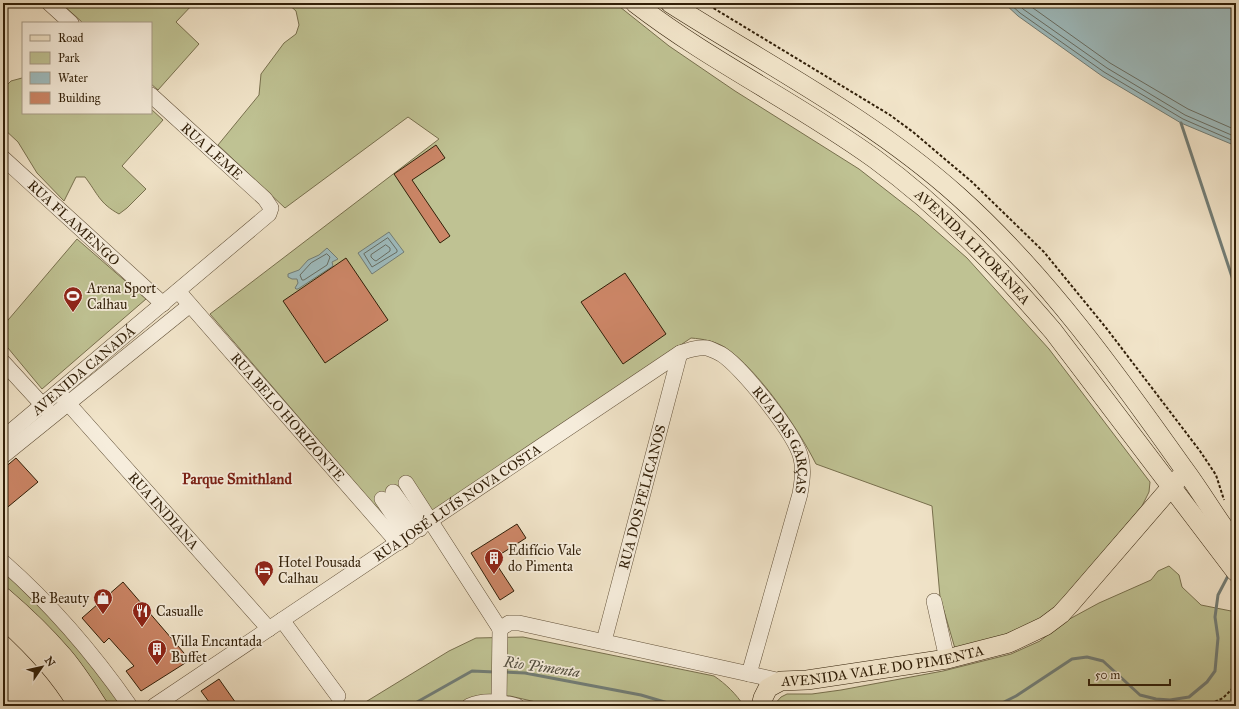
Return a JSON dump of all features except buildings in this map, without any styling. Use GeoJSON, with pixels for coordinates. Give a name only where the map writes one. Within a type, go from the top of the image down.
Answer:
{"type":"FeatureCollection","features":[{"type":"Feature","properties":{"kind":"main road","name":"AVENIDA LITORÂNEA"},"geometry":{"type":"LineString","coordinates":[[635,3],[702,51],[832,130],[875,159],[935,207],[994,265],[1053,331],[1172,488],[1229,544]]}},
{"type":"Feature","properties":{"kind":"main road","name":"AVENIDA LITORÂNEA"},"geometry":{"type":"LineString","coordinates":[[669,4],[860,120],[912,158],[958,197],[1024,262],[1053,296],[1129,393],[1185,469],[1229,544],[1236,572]]}},
{"type":"Feature","properties":{"kind":"main road","name":"AVENIDA VALE DO PIMENTA"},"geometry":{"type":"LineString","coordinates":[[769,693],[807,680],[947,659],[1009,643],[1045,626],[1062,614],[1172,488],[1185,469]]}},
{"type":"Feature","properties":{"kind":"main road"},"geometry":{"type":"LineString","coordinates":[[3,597],[63,656],[98,706]]}},
{"type":"Feature","properties":{"kind":"main road"},"geometry":{"type":"LineString","coordinates":[[5,624],[39,655],[56,675],[78,706]]}},
{"type":"Feature","properties":{"kind":"street"},"geometry":{"type":"LineString","coordinates":[[49,3],[70,22]]}},
{"type":"Feature","properties":{"kind":"street","name":"RUA LEME"},"geometry":{"type":"LineString","coordinates":[[152,96],[265,199],[271,208]]}},
{"type":"Feature","properties":{"kind":"street","name":"RUA FLAMENGO"},"geometry":{"type":"LineString","coordinates":[[3,158],[163,304]]}},
{"type":"Feature","properties":{"kind":"street","name":"AVENIDA CANADÁ"},"geometry":{"type":"LineString","coordinates":[[3,456],[47,410],[58,392],[266,218],[271,208]]}},
{"type":"Feature","properties":{"kind":"street","name":"RUA BELO HORIZONTE"},"geometry":{"type":"LineString","coordinates":[[178,291],[190,305],[414,532]]}},
{"type":"Feature","properties":{"kind":"street","name":"AVENIDA CANADÁ"},"geometry":{"type":"LineString","coordinates":[[3,438],[47,410],[68,403],[190,305]]}},
{"type":"Feature","properties":{"kind":"street","name":"RUA DAS GARÇAS"},"geometry":{"type":"LineString","coordinates":[[680,353],[695,348],[708,348],[721,354],[740,371],[762,397],[797,446],[801,458],[803,469],[800,494],[749,674]]}},
{"type":"Feature","properties":{"kind":"street","name":"RUA JOSÉ LUÍS NOVA COSTA"},"geometry":{"type":"LineString","coordinates":[[154,706],[680,353]]}},
{"type":"Feature","properties":{"kind":"street","name":"RUA DOS PELICANOS"},"geometry":{"type":"LineString","coordinates":[[604,641],[680,353]]}},
{"type":"Feature","properties":{"kind":"street"},"geometry":{"type":"LineString","coordinates":[[3,362],[47,410]]}},
{"type":"Feature","properties":{"kind":"street","name":"RUA INDIANA"},"geometry":{"type":"LineString","coordinates":[[58,392],[269,629]]}},
{"type":"Feature","properties":{"kind":"street"},"geometry":{"type":"LineString","coordinates":[[406,483],[414,532]]}},
{"type":"Feature","properties":{"kind":"street"},"geometry":{"type":"LineString","coordinates":[[388,495],[414,532],[500,629],[499,695]]}},
{"type":"Feature","properties":{"kind":"street"},"geometry":{"type":"LineString","coordinates":[[3,562],[34,590],[61,618],[93,656],[130,706]]}},
{"type":"Feature","properties":{"kind":"street"},"geometry":{"type":"LineString","coordinates":[[934,601],[947,659]]}},
{"type":"Feature","properties":{"kind":"street"},"geometry":{"type":"LineString","coordinates":[[282,620],[338,696]]}},
{"type":"Feature","properties":{"kind":"street"},"geometry":{"type":"LineString","coordinates":[[500,629],[509,623],[519,623],[749,674],[769,693]]}},
{"type":"Feature","properties":{"kind":"street"},"geometry":{"type":"LineString","coordinates":[[469,706],[499,695]]}},
{"type":"Feature","properties":{"kind":"street"},"geometry":{"type":"LineString","coordinates":[[499,695],[517,706]]}},
{"type":"Feature","properties":{"kind":"path"},"geometry":{"type":"LineString","coordinates":[[1206,706],[1223,698],[1236,685]]}},
{"type":"Feature","properties":{"kind":"green space"},"geometry":{"type":"Polygon","coordinates":[[[61,3],[194,3],[176,22],[199,44],[158,90],[152,85],[152,22],[82,22],[61,3]]]}},
{"type":"Feature","properties":{"kind":"green space"},"geometry":{"type":"Polygon","coordinates":[[[287,3],[615,3],[669,46],[735,91],[859,169],[918,215],[967,258],[1049,349],[1150,482],[1149,492],[1142,506],[1114,539],[1074,591],[1035,624],[956,652],[940,597],[932,506],[816,464],[788,417],[751,370],[726,348],[709,341],[691,338],[399,534],[210,314],[439,139],[408,117],[285,208],[218,145],[259,95],[261,74],[284,43],[296,34],[299,25],[296,11],[287,3]]]}},
{"type":"Feature","properties":{"kind":"green space"},"geometry":{"type":"Polygon","coordinates":[[[22,78],[22,114],[152,114],[152,110],[163,120],[122,166],[146,189],[119,214],[107,206],[99,198],[85,177],[76,177],[64,201],[37,173],[18,142],[3,128],[3,89],[11,81],[22,78]]]}},
{"type":"Feature","properties":{"kind":"green space","name":"Arena Sport Calhau"},"geometry":{"type":"Polygon","coordinates":[[[77,239],[146,299],[42,389],[3,342],[3,326],[77,239]]]}},
{"type":"Feature","properties":{"kind":"green space"},"geometry":{"type":"Polygon","coordinates":[[[1169,566],[1179,575],[1182,587],[1201,605],[1231,611],[1236,616],[1236,706],[773,706],[781,697],[787,694],[812,694],[841,690],[943,671],[1011,654],[1040,641],[1064,622],[1099,603],[1151,580],[1158,571],[1169,566]]]}},
{"type":"Feature","properties":{"kind":"green space"},"geometry":{"type":"Polygon","coordinates":[[[3,571],[74,641],[123,706],[108,706],[32,614],[3,586],[3,571]]]}},
{"type":"Feature","properties":{"kind":"green space"},"geometry":{"type":"Polygon","coordinates":[[[523,637],[714,676],[723,682],[738,697],[744,706],[553,706],[510,696],[488,695],[473,698],[459,706],[359,706],[449,651],[476,638],[523,637]]]}},
{"type":"Feature","properties":{"kind":"water"},"geometry":{"type":"Polygon","coordinates":[[[1004,3],[1236,3],[1236,146],[1181,123],[1102,76],[1018,16],[1004,3]]]}},
{"type":"Feature","properties":{"kind":"water"},"geometry":{"type":"Polygon","coordinates":[[[389,232],[404,252],[372,274],[358,253],[389,232]]]}},
{"type":"Feature","properties":{"kind":"water"},"geometry":{"type":"Polygon","coordinates":[[[327,248],[338,259],[332,262],[333,266],[296,289],[295,288],[298,283],[297,279],[288,277],[288,274],[299,270],[308,260],[319,255],[327,248]]]}},
{"type":"Feature","properties":{"kind":"waterway","name":"Rio Pimenta"},"geometry":{"type":"LineString","coordinates":[[1181,123],[1236,289]]}},
{"type":"Feature","properties":{"kind":"waterway","name":"Rio Pimenta"},"geometry":{"type":"LineString","coordinates":[[996,706],[1016,696],[1072,659],[1087,657],[1103,661],[1140,695],[1156,699],[1170,700],[1189,697],[1207,682],[1215,671],[1218,638],[1215,617],[1218,595],[1229,574]]}},
{"type":"Feature","properties":{"kind":"waterway","name":"Rio Pimenta"},"geometry":{"type":"LineString","coordinates":[[410,706],[472,671],[495,672]]}},
{"type":"Feature","properties":{"kind":"waterway","name":"Rio Pimenta"},"geometry":{"type":"LineString","coordinates":[[505,672],[525,673],[641,695],[678,706]]}},
{"type":"Feature","properties":{"kind":"place","name":"Arena Sport Calhau"},"geometry":{"type":"Point","coordinates":[73,313]}},
{"type":"Feature","properties":{"kind":"place","name":"Edifício Vale do Pimenta"},"geometry":{"type":"Point","coordinates":[494,575]}},
{"type":"Feature","properties":{"kind":"place","name":"Hotel Pousada Calhau"},"geometry":{"type":"Point","coordinates":[264,587]}},
{"type":"Feature","properties":{"kind":"place","name":"Be Beauty"},"geometry":{"type":"Point","coordinates":[103,615]}},
{"type":"Feature","properties":{"kind":"place","name":"Casualle"},"geometry":{"type":"Point","coordinates":[142,628]}},
{"type":"Feature","properties":{"kind":"place","name":"Villa Encantada Buffet"},"geometry":{"type":"Point","coordinates":[157,666]}},
{"type":"Feature","properties":{"kind":"district","name":"Parque Smithland"},"geometry":{"type":"Point","coordinates":[237,479]}}]}
